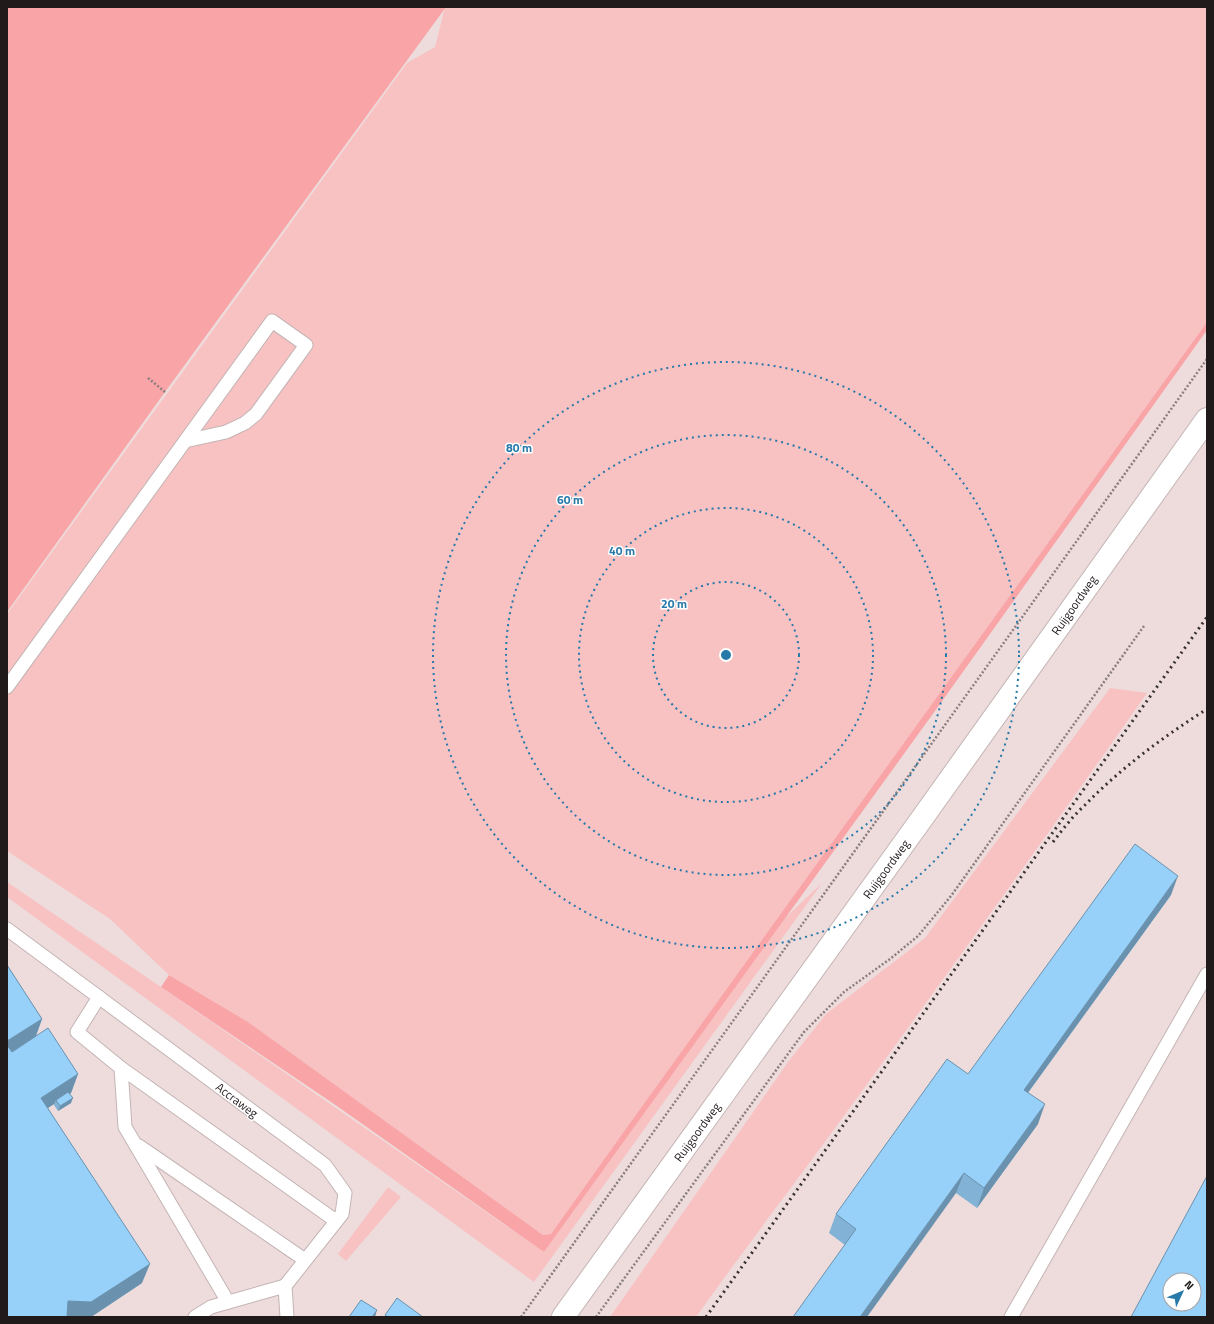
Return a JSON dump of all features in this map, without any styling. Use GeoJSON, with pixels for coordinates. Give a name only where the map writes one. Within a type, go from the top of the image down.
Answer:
{"type":"FeatureCollection","features":[{"type":"Feature","properties":{"kind":"street","name":"Ruijgoordweg"},"geometry":{"type":"LineString","coordinates":[[563,1317],[1207,419]]}},
{"type":"Feature","properties":{"kind":"lane"},"geometry":{"type":"LineString","coordinates":[[7,687],[185,441],[272,321],[306,345],[256,414],[245,423],[226,432],[185,441]]}},
{"type":"Feature","properties":{"kind":"lane","name":"Accraweg"},"geometry":{"type":"LineString","coordinates":[[7,929],[325,1165],[345,1193],[342,1214],[285,1286]]}},
{"type":"Feature","properties":{"kind":"lane"},"geometry":{"type":"LineString","coordinates":[[1011,1317],[1207,974]]}},
{"type":"Feature","properties":{"kind":"lane"},"geometry":{"type":"LineString","coordinates":[[99,997],[77,1032],[121,1068],[336,1221]]}},
{"type":"Feature","properties":{"kind":"lane"},"geometry":{"type":"LineString","coordinates":[[121,1068],[125,1126],[228,1302]]}},
{"type":"Feature","properties":{"kind":"lane"},"geometry":{"type":"LineString","coordinates":[[136,1144],[305,1260]]}},
{"type":"Feature","properties":{"kind":"lane"},"geometry":{"type":"LineString","coordinates":[[194,1317],[211,1307],[285,1286],[287,1317]]}},
{"type":"Feature","properties":{"kind":"path"},"geometry":{"type":"LineString","coordinates":[[521,1317],[1207,359]]}},
{"type":"Feature","properties":{"kind":"path"},"geometry":{"type":"LineString","coordinates":[[148,378],[165,392]]}},
{"type":"Feature","properties":{"kind":"path"},"geometry":{"type":"LineString","coordinates":[[596,1317],[804,1032],[844,992],[890,959],[918,936],[951,896],[1144,626]]}},
{"type":"Feature","properties":{"kind":"shaded area"},"geometry":{"type":"Polygon","coordinates":[[[7,7],[446,7],[165,392],[7,612],[7,7]]]}},
{"type":"Feature","properties":{"kind":"shaded area"},"geometry":{"type":"Polygon","coordinates":[[[445,7],[1207,7],[1207,322],[551,1234],[543,1235],[248,1022],[169,975],[110,919],[7,851],[7,614],[407,63],[435,47],[445,7]]]}},
{"type":"Feature","properties":{"kind":"shaded area"},"geometry":{"type":"Polygon","coordinates":[[[1207,322],[1207,330],[940,704],[544,1252],[334,1104],[161,987],[169,975],[248,1022],[543,1235],[551,1234],[1207,322]]]}},
{"type":"Feature","properties":{"kind":"shaded area"},"geometry":{"type":"Polygon","coordinates":[[[1110,688],[1147,693],[928,1000],[696,1317],[610,1317],[788,1062],[826,1014],[925,938],[1110,688]]]}},
{"type":"Feature","properties":{"kind":"shaded area"},"geometry":{"type":"Polygon","coordinates":[[[7,882],[544,1252],[785,918],[822,883],[534,1282],[7,897],[7,882]]]}},
{"type":"Feature","properties":{"kind":"shaded area"},"geometry":{"type":"Polygon","coordinates":[[[388,1187],[401,1197],[346,1261],[338,1254],[388,1187]]]}},
{"type":"Feature","properties":{"kind":"building"},"geometry":{"type":"Polygon","coordinates":[[[1135,844],[1178,876],[1024,1090],[1045,1104],[984,1188],[964,1173],[860,1317],[793,1317],[856,1229],[836,1214],[947,1059],[968,1074],[1135,844]]]}},
{"type":"Feature","properties":{"kind":"building"},"geometry":{"type":"Polygon","coordinates":[[[7,965],[42,1019],[7,1041],[7,965]]]}},
{"type":"Feature","properties":{"kind":"building"},"geometry":{"type":"Polygon","coordinates":[[[48,1028],[78,1074],[41,1098],[150,1264],[91,1302],[68,1301],[67,1317],[7,1317],[7,1045],[12,1052],[48,1028]]]}},
{"type":"Feature","properties":{"kind":"building"},"geometry":{"type":"Polygon","coordinates":[[[68,1092],[73,1098],[60,1106],[56,1100],[68,1092]]]}},
{"type":"Feature","properties":{"kind":"building"},"geometry":{"type":"Polygon","coordinates":[[[1207,1176],[1207,1317],[1131,1317],[1207,1176]]]}},
{"type":"Feature","properties":{"kind":"building"},"geometry":{"type":"Polygon","coordinates":[[[397,1298],[423,1317],[388,1317],[385,1315],[397,1298]]]}},
{"type":"Feature","properties":{"kind":"building"},"geometry":{"type":"Polygon","coordinates":[[[361,1300],[377,1310],[372,1317],[349,1317],[361,1300]]]}},
{"type":"Feature","properties":{"kind":"railway"},"geometry":{"type":"LineString","coordinates":[[706,1317],[1207,617]]}},
{"type":"Feature","properties":{"kind":"railway"},"geometry":{"type":"LineString","coordinates":[[1053,842],[1076,814],[1113,778],[1159,742],[1207,709]]}}]}
